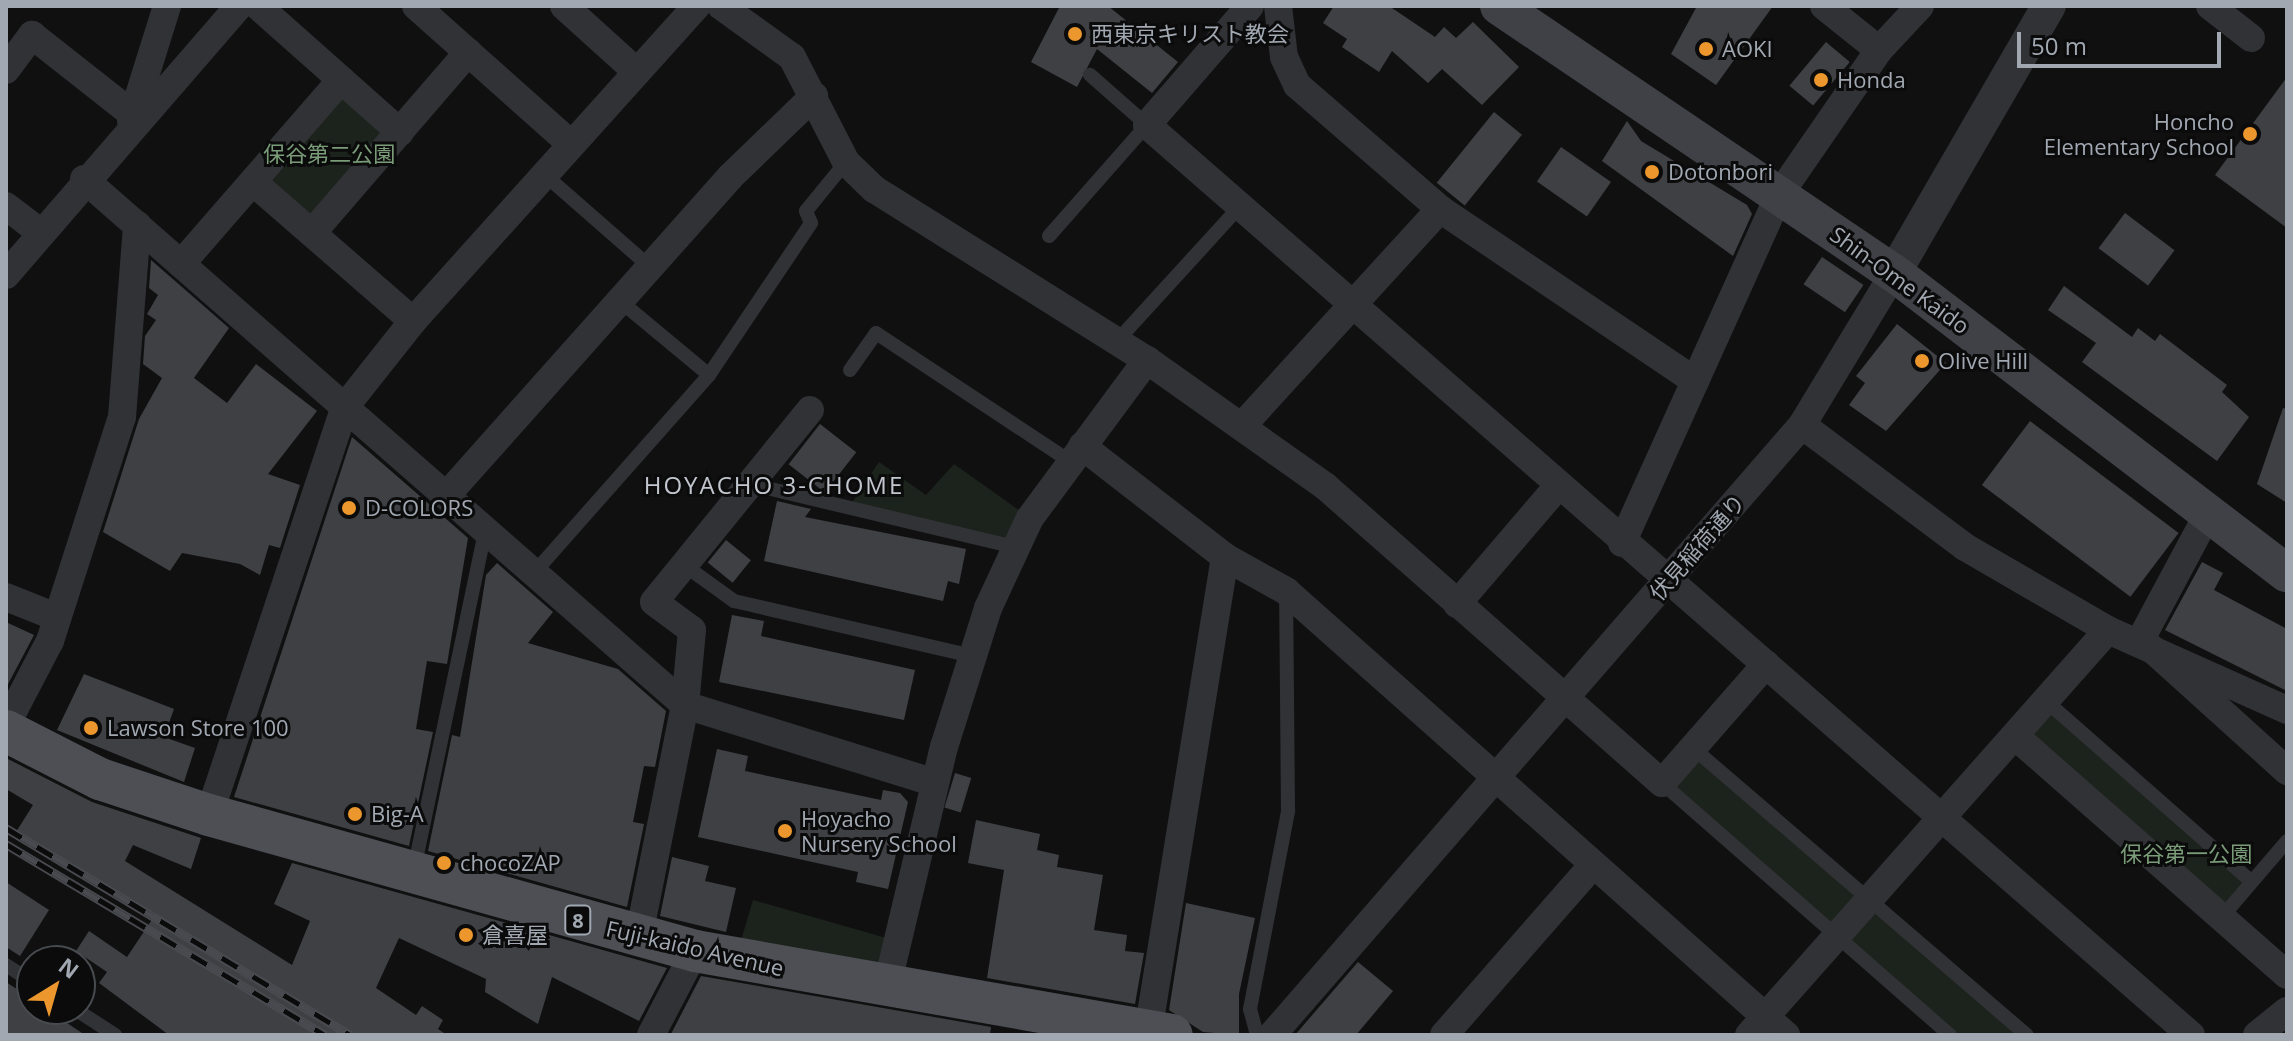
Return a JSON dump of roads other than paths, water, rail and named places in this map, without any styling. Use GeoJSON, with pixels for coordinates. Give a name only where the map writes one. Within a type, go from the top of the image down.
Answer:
{"type":"FeatureCollection","features":[{"type":"Feature","properties":{"kind":"main road","name":"Shin-Ome Kaido"},"geometry":{"type":"LineString","coordinates":[[1499,6],[1894,273],[2287,573]]}},
{"type":"Feature","properties":{"kind":"main road","name":"Fuji-kaido Avenue"},"geometry":{"type":"LineString","coordinates":[[6,728],[100,779],[412,877],[695,951],[886,990],[1147,1030]]}},
{"type":"Feature","properties":{"kind":"street"},"geometry":{"type":"LineString","coordinates":[[131,119],[167,6]]}},
{"type":"Feature","properties":{"kind":"street"},"geometry":{"type":"LineString","coordinates":[[6,275],[131,119],[239,6]]}},
{"type":"Feature","properties":{"kind":"street"},"geometry":{"type":"LineString","coordinates":[[258,6],[400,132]]}},
{"type":"Feature","properties":{"kind":"street"},"geometry":{"type":"LineString","coordinates":[[416,6],[570,143]]}},
{"type":"Feature","properties":{"kind":"street"},"geometry":{"type":"LineString","coordinates":[[564,6],[636,71]]}},
{"type":"Feature","properties":{"kind":"street"},"geometry":{"type":"LineString","coordinates":[[209,815],[344,408],[413,321],[545,175],[570,143],[697,6]]}},
{"type":"Feature","properties":{"kind":"street"},"geometry":{"type":"LineString","coordinates":[[721,6],[792,57],[846,162],[947,240],[1147,360],[1325,486],[1457,604],[1566,694],[1662,783],[1766,664]]}},
{"type":"Feature","properties":{"kind":"street"},"geometry":{"type":"LineString","coordinates":[[1250,6],[1147,125],[1354,303],[1622,543],[1943,817],[2191,1035]]}},
{"type":"Feature","properties":{"kind":"street"},"geometry":{"type":"LineString","coordinates":[[1278,6],[1284,57],[1297,85],[1440,209],[1695,381]]}},
{"type":"Feature","properties":{"kind":"street"},"geometry":{"type":"LineString","coordinates":[[1824,6],[1879,50]]}},
{"type":"Feature","properties":{"kind":"street"},"geometry":{"type":"LineString","coordinates":[[1622,543],[1779,195],[1879,50],[1920,6]]}},
{"type":"Feature","properties":{"kind":"street","name":"伏見稲荷通り"},"geometry":{"type":"LineString","coordinates":[[1272,1035],[1802,425],[2049,6]]}},
{"type":"Feature","properties":{"kind":"street"},"geometry":{"type":"LineString","coordinates":[[2210,6],[2251,38]]}},
{"type":"Feature","properties":{"kind":"street"},"geometry":{"type":"LineString","coordinates":[[6,70],[32,35],[131,119]]}},
{"type":"Feature","properties":{"kind":"street"},"geometry":{"type":"LineString","coordinates":[[312,233],[468,52]]}},
{"type":"Feature","properties":{"kind":"street"},"geometry":{"type":"LineString","coordinates":[[181,264],[341,80]]}},
{"type":"Feature","properties":{"kind":"street"},"geometry":{"type":"LineString","coordinates":[[446,496],[649,266],[814,96]]}},
{"type":"Feature","properties":{"kind":"street"},"geometry":{"type":"LineString","coordinates":[[84,179],[685,705],[935,783]]}},
{"type":"Feature","properties":{"kind":"street"},"geometry":{"type":"LineString","coordinates":[[253,182],[413,321]]}},
{"type":"Feature","properties":{"kind":"street"},"geometry":{"type":"LineString","coordinates":[[6,206],[40,232]]}},
{"type":"Feature","properties":{"kind":"street"},"geometry":{"type":"LineString","coordinates":[[1242,426],[1440,209]]}},
{"type":"Feature","properties":{"kind":"street"},"geometry":{"type":"LineString","coordinates":[[6,728],[56,617],[122,417],[137,225]]}},
{"type":"Feature","properties":{"kind":"street"},"geometry":{"type":"LineString","coordinates":[[886,990],[935,783],[973,656],[1014,547],[1076,454],[1147,360]]}},
{"type":"Feature","properties":{"kind":"street"},"geometry":{"type":"LineString","coordinates":[[639,936],[685,705],[692,630],[654,602],[810,410]]}},
{"type":"Feature","properties":{"kind":"street"},"geometry":{"type":"LineString","coordinates":[[1802,425],[1965,547],[2108,630],[2141,639],[2287,710]]}},
{"type":"Feature","properties":{"kind":"street"},"geometry":{"type":"LineString","coordinates":[[1076,454],[1225,557],[1286,591],[1767,1029],[1837,936],[2108,630]]}},
{"type":"Feature","properties":{"kind":"street"},"geometry":{"type":"LineString","coordinates":[[1457,604],[1559,485]]}},
{"type":"Feature","properties":{"kind":"street"},"geometry":{"type":"LineString","coordinates":[[2141,639],[2208,514]]}},
{"type":"Feature","properties":{"kind":"street"},"geometry":{"type":"LineString","coordinates":[[1147,1030],[1225,557]]}},
{"type":"Feature","properties":{"kind":"street"},"geometry":{"type":"LineString","coordinates":[[6,597],[56,617]]}},
{"type":"Feature","properties":{"kind":"street"},"geometry":{"type":"LineString","coordinates":[[2141,639],[2287,771]]}},
{"type":"Feature","properties":{"kind":"street"},"geometry":{"type":"LineString","coordinates":[[2015,736],[2287,975]]}},
{"type":"Feature","properties":{"kind":"street"},"geometry":{"type":"LineString","coordinates":[[1444,1035],[1591,867]]}},
{"type":"Feature","properties":{"kind":"street"},"geometry":{"type":"LineString","coordinates":[[651,1035],[695,951]]}},
{"type":"Feature","properties":{"kind":"street"},"geometry":{"type":"LineString","coordinates":[[2257,1035],[2287,1011]]}},
{"type":"Feature","properties":{"kind":"lane"},"geometry":{"type":"LineString","coordinates":[[1049,236],[1147,125],[1090,75]]}},
{"type":"Feature","properties":{"kind":"lane"},"geometry":{"type":"LineString","coordinates":[[533,574],[709,375],[811,223],[806,211],[846,162]]}},
{"type":"Feature","properties":{"kind":"lane"},"geometry":{"type":"LineString","coordinates":[[545,175],[649,266]]}},
{"type":"Feature","properties":{"kind":"lane"},"geometry":{"type":"LineString","coordinates":[[1117,341],[1241,205]]}},
{"type":"Feature","properties":{"kind":"lane"},"geometry":{"type":"LineString","coordinates":[[620,301],[709,375]]}},
{"type":"Feature","properties":{"kind":"lane"},"geometry":{"type":"LineString","coordinates":[[850,370],[876,333],[1076,454]]}},
{"type":"Feature","properties":{"kind":"lane"},"geometry":{"type":"LineString","coordinates":[[750,484],[1014,547]]}},
{"type":"Feature","properties":{"kind":"lane"},"geometry":{"type":"LineString","coordinates":[[412,877],[485,532]]}},
{"type":"Feature","properties":{"kind":"lane"},"geometry":{"type":"LineString","coordinates":[[684,565],[734,601],[973,656]]}},
{"type":"Feature","properties":{"kind":"lane"},"geometry":{"type":"LineString","coordinates":[[1257,1035],[1250,1009],[1288,811],[1286,591]]}},
{"type":"Feature","properties":{"kind":"lane"},"geometry":{"type":"LineString","coordinates":[[2046,701],[2251,881]]}},
{"type":"Feature","properties":{"kind":"lane"},"geometry":{"type":"LineString","coordinates":[[1693,748],[2024,1034]]}},
{"type":"Feature","properties":{"kind":"lane"},"geometry":{"type":"LineString","coordinates":[[1662,783],[1950,1035]]}},
{"type":"Feature","properties":{"kind":"lane"},"geometry":{"type":"LineString","coordinates":[[2222,917],[2287,841]]}},
{"type":"Feature","properties":{"kind":"lane"},"geometry":{"type":"LineString","coordinates":[[96,1023],[115,1035]]}},
{"type":"Feature","properties":{"kind":"railway"},"geometry":{"type":"LineString","coordinates":[[6,828],[350,1035]]}},
{"type":"Feature","properties":{"kind":"railway"},"geometry":{"type":"LineString","coordinates":[[6,844],[325,1035]]}},
{"type":"Feature","properties":{"kind":"place","name":"西東京キリスト教会"},"geometry":{"type":"Point","coordinates":[1075,34]}},
{"type":"Feature","properties":{"kind":"place","name":"AOKI"},"geometry":{"type":"Point","coordinates":[1706,49]}},
{"type":"Feature","properties":{"kind":"place","name":"Honda"},"geometry":{"type":"Point","coordinates":[1821,80]}},
{"type":"Feature","properties":{"kind":"place","name":"Honcho Elementary School"},"geometry":{"type":"Point","coordinates":[2250,134]}},
{"type":"Feature","properties":{"kind":"place","name":"Dotonbori"},"geometry":{"type":"Point","coordinates":[1652,172]}},
{"type":"Feature","properties":{"kind":"place","name":"Olive Hill"},"geometry":{"type":"Point","coordinates":[1922,361]}},
{"type":"Feature","properties":{"kind":"place","name":"D-COLORS"},"geometry":{"type":"Point","coordinates":[349,508]}},
{"type":"Feature","properties":{"kind":"place","name":"Lawson Store 100"},"geometry":{"type":"Point","coordinates":[91,728]}},
{"type":"Feature","properties":{"kind":"place","name":"Big-A"},"geometry":{"type":"Point","coordinates":[355,814]}},
{"type":"Feature","properties":{"kind":"place","name":"Hoyacho Nursery School"},"geometry":{"type":"Point","coordinates":[785,831]}},
{"type":"Feature","properties":{"kind":"place","name":"chocoZAP"},"geometry":{"type":"Point","coordinates":[444,863]}},
{"type":"Feature","properties":{"kind":"place","name":"倉喜屋"},"geometry":{"type":"Point","coordinates":[466,935]}},
{"type":"Feature","properties":{"kind":"district","name":"HOYACHO 3-CHOME"},"geometry":{"type":"Point","coordinates":[774,485]}},
{"type":"Feature","properties":{"kind":"park label","name":"保谷第二公園"},"geometry":{"type":"Point","coordinates":[329,154]}},
{"type":"Feature","properties":{"kind":"park label","name":"保谷第一公園"},"geometry":{"type":"Point","coordinates":[2186,854]}}]}
